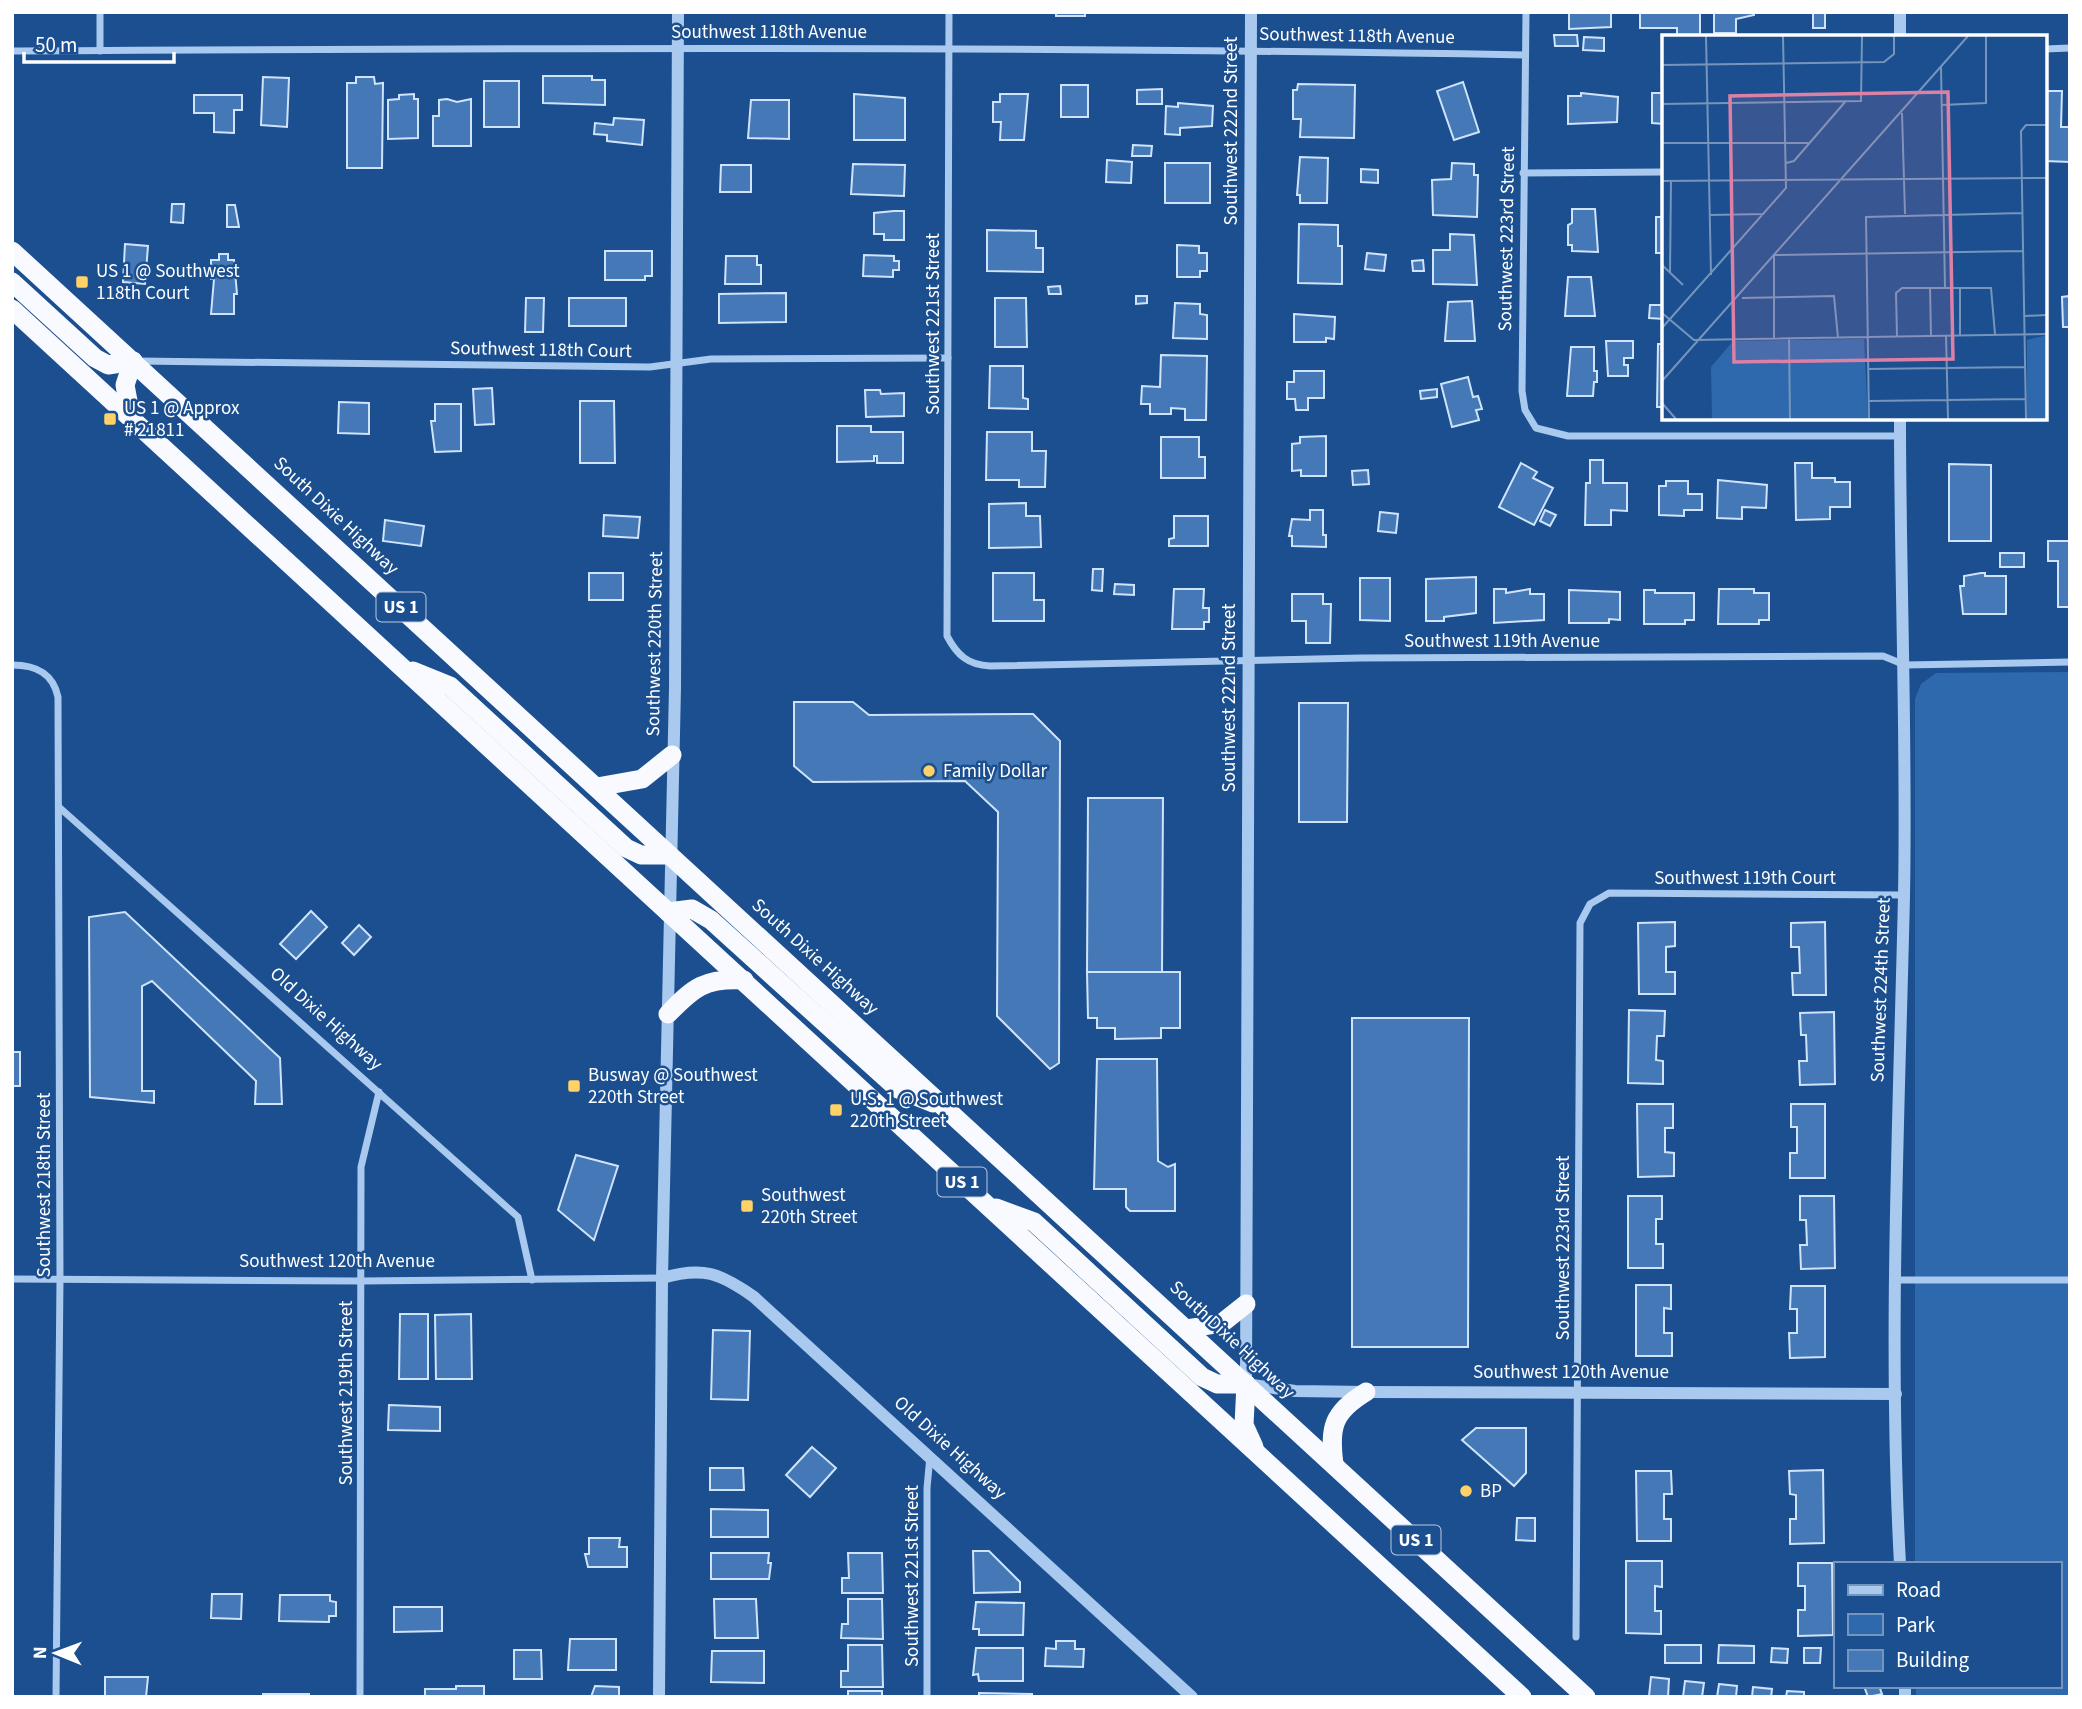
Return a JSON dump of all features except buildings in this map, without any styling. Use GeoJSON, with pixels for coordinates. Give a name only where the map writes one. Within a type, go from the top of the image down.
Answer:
{"type":"FeatureCollection","features":[{"type":"Feature","properties":{"kind":"highway","name":"South Dixie Highway"},"geometry":{"type":"LineString","coordinates":[[12,251],[1586,1697]]}},
{"type":"Feature","properties":{"kind":"highway"},"geometry":{"type":"LineString","coordinates":[[12,282],[94,358],[108,365],[133,361],[125,385],[131,417]]}},
{"type":"Feature","properties":{"kind":"highway","name":"US 1"},"geometry":{"type":"LineString","coordinates":[[12,309],[1522,1697]]}},
{"type":"Feature","properties":{"kind":"highway"},"geometry":{"type":"LineString","coordinates":[[402,667],[450,686],[626,848],[642,855],[670,855]]}},
{"type":"Feature","properties":{"kind":"highway"},"geometry":{"type":"LineString","coordinates":[[597,787],[642,779],[672,755]]}},
{"type":"Feature","properties":{"kind":"highway"},"geometry":{"type":"LineString","coordinates":[[668,912],[692,909],[711,920],[898,1089],[947,1108]]}},
{"type":"Feature","properties":{"kind":"highway"},"geometry":{"type":"LineString","coordinates":[[668,1014],[688,994],[705,983],[722,979],[744,980]]}},
{"type":"Feature","properties":{"kind":"highway"},"geometry":{"type":"LineString","coordinates":[[989,1206],[1034,1222],[1202,1377],[1217,1384],[1246,1384],[1244,1425],[1256,1452]]}},
{"type":"Feature","properties":{"kind":"highway"},"geometry":{"type":"LineString","coordinates":[[1186,1329],[1222,1323],[1246,1304]]}},
{"type":"Feature","properties":{"kind":"highway"},"geometry":{"type":"LineString","coordinates":[[1334,1464],[1331,1440],[1333,1426],[1342,1409],[1366,1392]]}},
{"type":"Feature","properties":{"kind":"street"},"geometry":{"type":"LineString","coordinates":[[100,12],[100,51]]}},
{"type":"Feature","properties":{"kind":"street","name":"Southwest 220th Street"},"geometry":{"type":"LineString","coordinates":[[659,1697],[662,1278],[675,688],[678,12]]}},
{"type":"Feature","properties":{"kind":"street","name":"Southwest 221st Street"},"geometry":{"type":"LineString","coordinates":[[947,636],[949,12]]}},
{"type":"Feature","properties":{"kind":"street","name":"Southwest 222nd Street"},"geometry":{"type":"LineString","coordinates":[[1246,1384],[1251,12]]}},
{"type":"Feature","properties":{"kind":"street","name":"Southwest 223rd Street"},"geometry":{"type":"LineString","coordinates":[[1526,12],[1523,400],[1536,428],[1568,436],[1900,436]]}},
{"type":"Feature","properties":{"kind":"street"},"geometry":{"type":"LineString","coordinates":[[1900,12],[1900,35]]}},
{"type":"Feature","properties":{"kind":"street","name":"Southwest 118th Avenue"},"geometry":{"type":"LineString","coordinates":[[12,51],[678,47],[1251,49],[1525,55]]}},
{"type":"Feature","properties":{"kind":"street"},"geometry":{"type":"LineString","coordinates":[[2047,48],[2070,48]]}},
{"type":"Feature","properties":{"kind":"street"},"geometry":{"type":"LineString","coordinates":[[1523,173],[1662,172]]}},
{"type":"Feature","properties":{"kind":"street","name":"Southwest 118th Court"},"geometry":{"type":"LineString","coordinates":[[133,361],[650,367],[711,359],[948,358]]}},
{"type":"Feature","properties":{"kind":"street","name":"Southwest 224th Street"},"geometry":{"type":"LineString","coordinates":[[1900,420],[1900,613],[1905,665],[1904,895],[1896,1108],[1896,1394],[1900,1562]]}},
{"type":"Feature","properties":{"kind":"street","name":"Southwest 119th Avenue"},"geometry":{"type":"LineString","coordinates":[[947,636],[954,650],[978,666],[1882,656],[1905,665],[2070,662]]}},
{"type":"Feature","properties":{"kind":"street","name":"Southwest 218th Street"},"geometry":{"type":"LineString","coordinates":[[12,665],[31,666],[50,676],[58,697],[60,1279],[56,1697]]}},
{"type":"Feature","properties":{"kind":"street","name":"Old Dixie Highway"},"geometry":{"type":"LineString","coordinates":[[60,808],[518,1217],[532,1280]]}},
{"type":"Feature","properties":{"kind":"street","name":"Southwest 119th Court"},"geometry":{"type":"LineString","coordinates":[[1590,904],[1609,893],[1904,895]]}},
{"type":"Feature","properties":{"kind":"street","name":"Southwest 223rd Street"},"geometry":{"type":"LineString","coordinates":[[1576,1637],[1580,923],[1590,904]]}},
{"type":"Feature","properties":{"kind":"street","name":"Southwest 219th Street"},"geometry":{"type":"LineString","coordinates":[[360,1697],[361,1167],[379,1092]]}},
{"type":"Feature","properties":{"kind":"street","name":"Old Dixie Highway"},"geometry":{"type":"LineString","coordinates":[[662,1278],[690,1270],[730,1279],[770,1310],[1192,1697]]}},
{"type":"Feature","properties":{"kind":"street","name":"Southwest 120th Avenue"},"geometry":{"type":"LineString","coordinates":[[12,1279],[362,1281],[662,1278]]}},
{"type":"Feature","properties":{"kind":"street"},"geometry":{"type":"LineString","coordinates":[[1897,1280],[2070,1280]]}},
{"type":"Feature","properties":{"kind":"street","name":"Southwest 120th Avenue"},"geometry":{"type":"LineString","coordinates":[[1246,1384],[1295,1391],[1579,1390],[1896,1394]]}},
{"type":"Feature","properties":{"kind":"street","name":"Southwest 221st Street"},"geometry":{"type":"LineString","coordinates":[[927,1697],[927,1488],[930,1456]]}},
{"type":"Feature","properties":{"kind":"green space"},"geometry":{"type":"Polygon","coordinates":[[[2070,672],[2070,1697],[1916,1697],[1916,1688],[2061,1688],[2061,1562],[1915,1562],[1915,699],[1921,684],[1936,673],[2070,672]]]}},
{"type":"Feature","properties":{"kind":"place","name":"US 1 @ Southwest 118th Court"},"geometry":{"type":"Point","coordinates":[82,282]}},
{"type":"Feature","properties":{"kind":"place","name":"US 1 @ Approx # 21811"},"geometry":{"type":"Point","coordinates":[110,419]}},
{"type":"Feature","properties":{"kind":"place","name":"Family Dollar"},"geometry":{"type":"Point","coordinates":[929,771]}},
{"type":"Feature","properties":{"kind":"place","name":"Busway @ Southwest 220th Street"},"geometry":{"type":"Point","coordinates":[574,1086]}},
{"type":"Feature","properties":{"kind":"place","name":"U.S. 1 @ Southwest 220th Street"},"geometry":{"type":"Point","coordinates":[836,1110]}},
{"type":"Feature","properties":{"kind":"place","name":"Southwest 220th Street"},"geometry":{"type":"Point","coordinates":[747,1206]}},
{"type":"Feature","properties":{"kind":"place","name":"BP"},"geometry":{"type":"Point","coordinates":[1466,1491]}}]}
